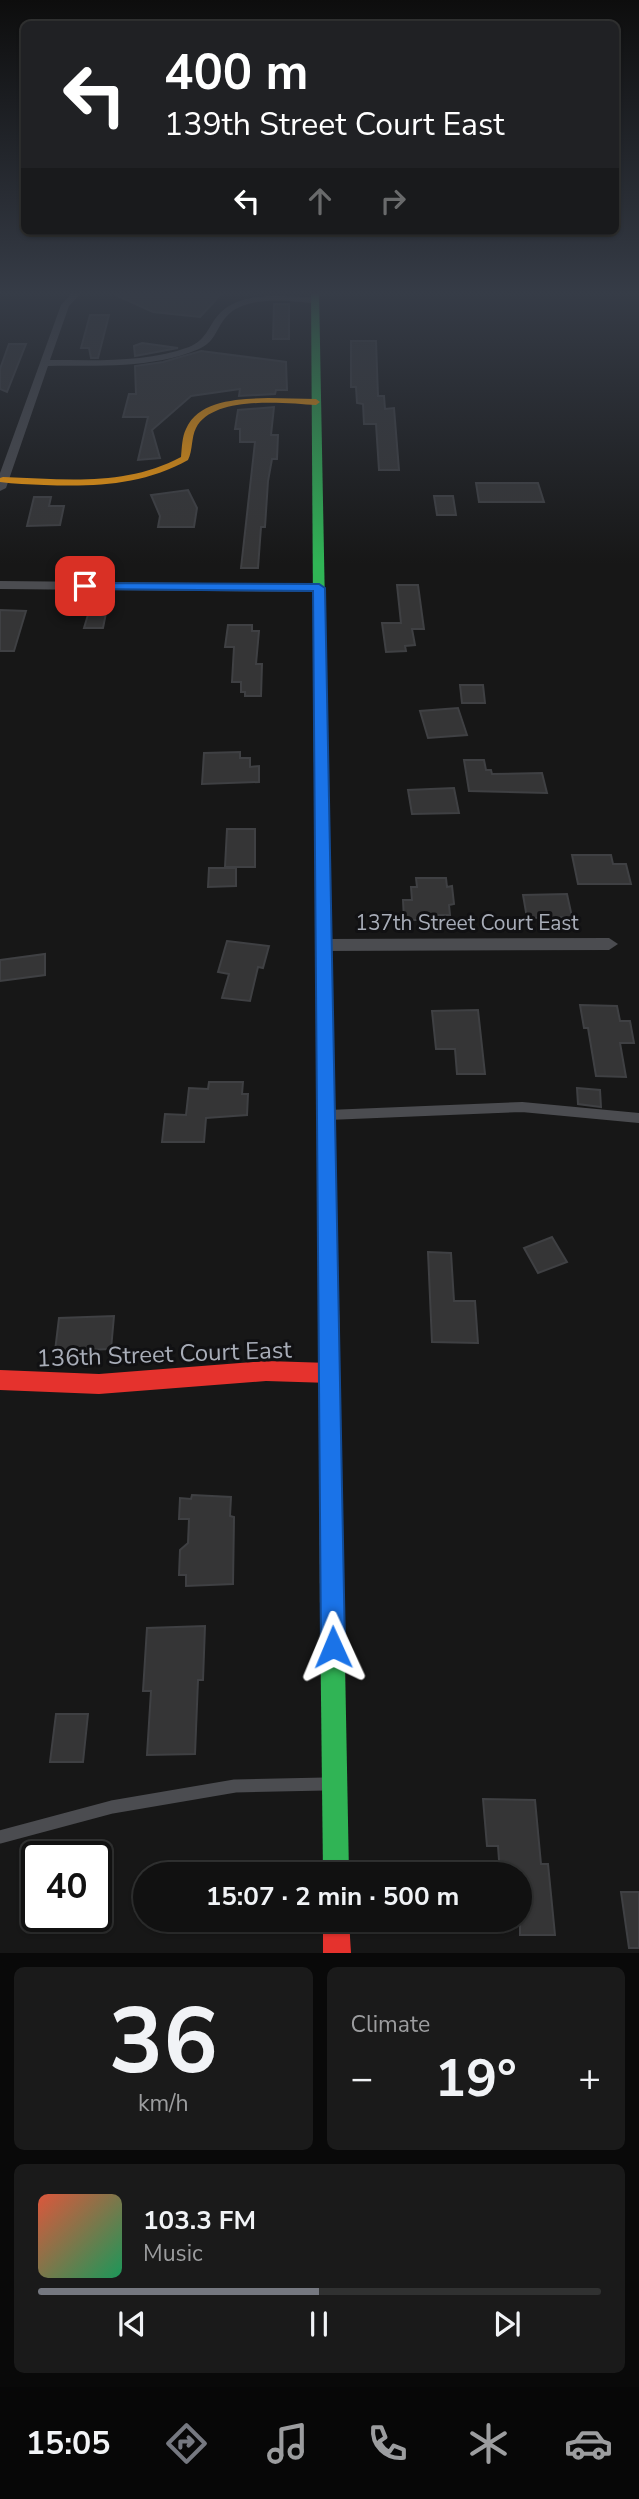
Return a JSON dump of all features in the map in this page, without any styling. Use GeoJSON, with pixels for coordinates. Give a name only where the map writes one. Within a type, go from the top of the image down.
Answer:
{"type":"FeatureCollection","features":[{"type":"Feature","properties":{"kind":"street"},"geometry":{"type":"LineString","coordinates":[[37,382],[1,484],[154,475],[170,469],[185,458],[192,426],[208,411],[224,405],[253,402],[316,402]]}},
{"type":"Feature","properties":{"kind":"street"},"geometry":{"type":"LineString","coordinates":[[316,382],[336,1862]]}},
{"type":"Feature","properties":{"kind":"street"},"geometry":{"type":"LineString","coordinates":[[0,585],[319,588]]}},
{"type":"Feature","properties":{"kind":"street","name":"137th Street Court East"},"geometry":{"type":"LineString","coordinates":[[324,945],[609,944]]}},
{"type":"Feature","properties":{"kind":"street","name":"136th Street Court East"},"geometry":{"type":"LineString","coordinates":[[0,1380],[99,1384],[265,1371],[330,1373]]}},
{"type":"Feature","properties":{"kind":"street"},"geometry":{"type":"LineString","coordinates":[[336,1932],[337,1953]]}},
{"type":"Feature","properties":{"kind":"lane"},"geometry":{"type":"LineString","coordinates":[[327,1115],[522,1107],[639,1118]]}},
{"type":"Feature","properties":{"kind":"lane"},"geometry":{"type":"LineString","coordinates":[[0,1837],[112,1807],[235,1786],[335,1783]]}},
{"type":"Feature","properties":{"kind":"building"},"geometry":{"type":"Polygon","coordinates":[[[0,382],[11,382],[7,392],[0,389],[0,382]]]}},
{"type":"Feature","properties":{"kind":"building"},"geometry":{"type":"Polygon","coordinates":[[[136,382],[287,382],[287,390],[276,390],[275,394],[239,396],[240,389],[191,396],[152,430],[160,458],[138,460],[148,417],[123,417],[129,394],[136,394],[136,382]]]}},
{"type":"Feature","properties":{"kind":"building"},"geometry":{"type":"Polygon","coordinates":[[[351,382],[377,382],[378,396],[384,396],[385,409],[394,408],[399,470],[379,470],[376,424],[364,424],[363,404],[357,403],[356,387],[351,387],[351,382]]]}},
{"type":"Feature","properties":{"kind":"building"},"geometry":{"type":"Polygon","coordinates":[[[274,407],[271,435],[278,435],[277,459],[272,459],[268,481],[265,527],[261,527],[258,568],[241,568],[255,442],[240,442],[240,429],[235,429],[238,410],[274,407]]]}},
{"type":"Feature","properties":{"kind":"building"},"geometry":{"type":"Polygon","coordinates":[[[476,483],[538,483],[544,502],[479,502],[476,483]]]}},
{"type":"Feature","properties":{"kind":"building"},"geometry":{"type":"Polygon","coordinates":[[[188,490],[197,508],[194,527],[158,527],[160,516],[151,495],[188,490]]]}},
{"type":"Feature","properties":{"kind":"building"},"geometry":{"type":"Polygon","coordinates":[[[434,496],[453,496],[456,515],[437,515],[434,496]]]}},
{"type":"Feature","properties":{"kind":"building"},"geometry":{"type":"Polygon","coordinates":[[[34,497],[51,497],[49,506],[64,506],[60,525],[27,526],[34,497]]]}},
{"type":"Feature","properties":{"kind":"building"},"geometry":{"type":"Polygon","coordinates":[[[397,585],[418,585],[424,629],[412,629],[415,645],[405,646],[406,651],[386,652],[382,623],[401,623],[397,585]]]}},
{"type":"Feature","properties":{"kind":"building"},"geometry":{"type":"Polygon","coordinates":[[[90,608],[107,608],[103,628],[84,628],[90,608]]]}},
{"type":"Feature","properties":{"kind":"building"},"geometry":{"type":"Polygon","coordinates":[[[0,610],[26,611],[14,651],[0,651],[0,610]]]}},
{"type":"Feature","properties":{"kind":"building"},"geometry":{"type":"Polygon","coordinates":[[[228,625],[252,625],[252,631],[259,631],[256,664],[262,664],[261,696],[245,696],[245,692],[241,692],[241,682],[232,682],[234,647],[225,647],[228,625]]]}},
{"type":"Feature","properties":{"kind":"building"},"geometry":{"type":"Polygon","coordinates":[[[460,685],[483,685],[485,703],[462,703],[460,685]]]}},
{"type":"Feature","properties":{"kind":"building"},"geometry":{"type":"Polygon","coordinates":[[[458,708],[467,735],[428,738],[420,711],[458,708]]]}},
{"type":"Feature","properties":{"kind":"building"},"geometry":{"type":"Polygon","coordinates":[[[240,752],[240,758],[250,758],[250,767],[259,766],[259,782],[202,784],[204,753],[240,752]]]}},
{"type":"Feature","properties":{"kind":"building"},"geometry":{"type":"Polygon","coordinates":[[[464,760],[484,760],[486,770],[491,770],[492,774],[542,773],[547,793],[469,791],[464,760]]]}},
{"type":"Feature","properties":{"kind":"building"},"geometry":{"type":"Polygon","coordinates":[[[454,788],[459,813],[412,814],[408,790],[454,788]]]}},
{"type":"Feature","properties":{"kind":"building"},"geometry":{"type":"Polygon","coordinates":[[[227,829],[255,829],[255,867],[225,867],[227,829]]]}},
{"type":"Feature","properties":{"kind":"building"},"geometry":{"type":"Polygon","coordinates":[[[572,855],[611,855],[613,864],[626,864],[631,884],[578,884],[572,855]]]}},
{"type":"Feature","properties":{"kind":"building"},"geometry":{"type":"Polygon","coordinates":[[[209,868],[236,868],[236,886],[208,887],[209,868]]]}},
{"type":"Feature","properties":{"kind":"building"},"geometry":{"type":"Polygon","coordinates":[[[416,878],[446,878],[447,887],[452,886],[454,904],[449,905],[450,915],[434,915],[434,920],[404,920],[403,900],[412,900],[411,887],[417,887],[416,878]]]}},
{"type":"Feature","properties":{"kind":"building"},"geometry":{"type":"Polygon","coordinates":[[[567,894],[572,917],[527,918],[523,895],[567,894]]]}},
{"type":"Feature","properties":{"kind":"building"},"geometry":{"type":"Polygon","coordinates":[[[227,941],[269,946],[263,968],[258,967],[250,1001],[222,998],[229,974],[218,972],[227,941]]]}},
{"type":"Feature","properties":{"kind":"building"},"geometry":{"type":"Polygon","coordinates":[[[45,954],[45,975],[0,981],[0,960],[45,954]]]}},
{"type":"Feature","properties":{"kind":"building"},"geometry":{"type":"Polygon","coordinates":[[[580,1005],[617,1006],[620,1021],[630,1021],[634,1043],[620,1043],[626,1077],[596,1076],[588,1028],[584,1028],[580,1005]]]}},
{"type":"Feature","properties":{"kind":"building"},"geometry":{"type":"Polygon","coordinates":[[[478,1010],[485,1074],[457,1074],[455,1049],[436,1049],[432,1011],[478,1010]]]}},
{"type":"Feature","properties":{"kind":"building"},"geometry":{"type":"Polygon","coordinates":[[[209,1082],[243,1082],[242,1094],[248,1094],[247,1115],[206,1118],[204,1142],[162,1142],[165,1114],[186,1115],[189,1088],[208,1089],[209,1082]]]}},
{"type":"Feature","properties":{"kind":"building"},"geometry":{"type":"Polygon","coordinates":[[[577,1088],[600,1090],[601,1107],[578,1104],[577,1088]]]}},
{"type":"Feature","properties":{"kind":"building"},"geometry":{"type":"Polygon","coordinates":[[[552,1237],[567,1262],[538,1273],[524,1248],[552,1237]]]}},
{"type":"Feature","properties":{"kind":"building"},"geometry":{"type":"Polygon","coordinates":[[[428,1252],[451,1253],[454,1301],[475,1301],[478,1343],[432,1342],[428,1252]]]}},
{"type":"Feature","properties":{"kind":"building"},"geometry":{"type":"Polygon","coordinates":[[[114,1316],[111,1349],[55,1351],[59,1318],[114,1316]]]}},
{"type":"Feature","properties":{"kind":"building"},"geometry":{"type":"Polygon","coordinates":[[[192,1495],[231,1497],[230,1516],[234,1517],[233,1584],[186,1586],[186,1575],[179,1575],[180,1550],[188,1543],[189,1519],[179,1519],[180,1498],[191,1499],[192,1495]]]}},
{"type":"Feature","properties":{"kind":"building"},"geometry":{"type":"Polygon","coordinates":[[[205,1626],[203,1680],[198,1680],[195,1754],[147,1755],[151,1691],[143,1691],[147,1628],[205,1626]]]}},
{"type":"Feature","properties":{"kind":"building"},"geometry":{"type":"Polygon","coordinates":[[[56,1714],[88,1714],[83,1762],[50,1762],[56,1714]]]}},
{"type":"Feature","properties":{"kind":"building"},"geometry":{"type":"Polygon","coordinates":[[[483,1799],[535,1800],[541,1864],[548,1864],[555,1935],[520,1935],[520,1932],[532,1932],[532,1862],[499,1862],[498,1846],[487,1846],[483,1799]]]}},
{"type":"Feature","properties":{"kind":"building"},"geometry":{"type":"Polygon","coordinates":[[[621,1892],[639,1892],[639,1948],[629,1948],[621,1892]]]}},
{"type":"Feature","properties":{"kind":"traffic: fast"},"geometry":{"type":"LineString","coordinates":[[316,382],[321,765]]}},
{"type":"Feature","properties":{"kind":"traffic: fast"},"geometry":{"type":"LineString","coordinates":[[332,1610],[336,1862]]}},
{"type":"Feature","properties":{"kind":"traffic: slow"},"geometry":{"type":"LineString","coordinates":[[3,480],[73,483],[121,481],[143,476],[165,469],[185,458],[192,426],[201,415],[214,408],[249,401],[316,402]]}},
{"type":"Feature","properties":{"kind":"traffic: slow"},"geometry":{"type":"LineString","coordinates":[[321,765],[325,1042]]}},
{"type":"Feature","properties":{"kind":"traffic: slow"},"geometry":{"type":"LineString","coordinates":[[329,1309],[332,1610]]}},
{"type":"Feature","properties":{"kind":"traffic: jam"},"geometry":{"type":"LineString","coordinates":[[325,1042],[329,1309]]}},
{"type":"Feature","properties":{"kind":"traffic: jam"},"geometry":{"type":"LineString","coordinates":[[0,1380],[99,1384],[266,1371],[330,1373]]}},
{"type":"Feature","properties":{"kind":"traffic: jam"},"geometry":{"type":"LineString","coordinates":[[336,1932],[337,1953]]}},
{"type":"Feature","properties":{"kind":"route"},"geometry":{"type":"LineString","coordinates":[[85,586],[319,588],[333,1647]]}}]}
